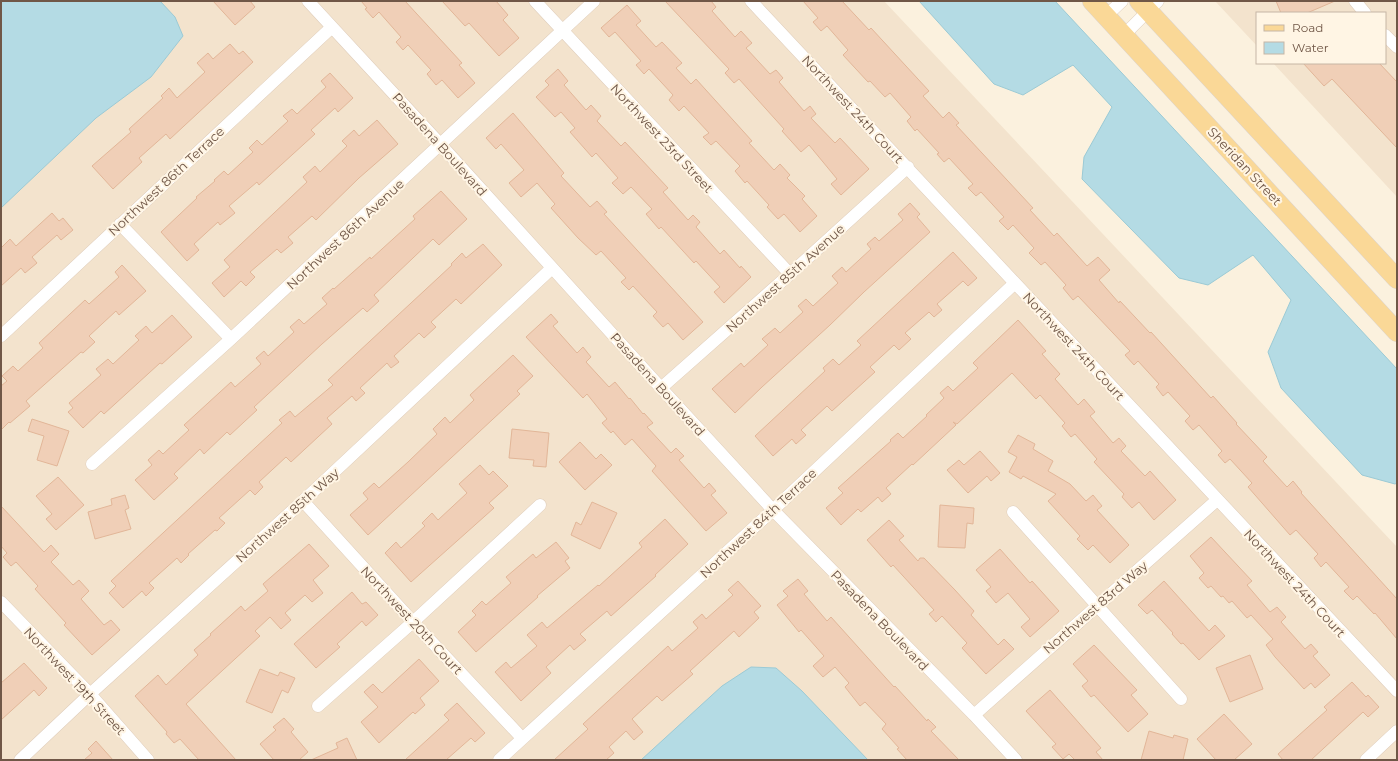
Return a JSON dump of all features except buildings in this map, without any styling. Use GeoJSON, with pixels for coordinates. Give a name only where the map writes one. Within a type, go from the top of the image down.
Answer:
{"type":"FeatureCollection","features":[{"type":"Feature","properties":{"kind":"main road","name":"Sheridan Street"},"geometry":{"type":"LineString","coordinates":[[1092,1],[1397,332]]}},
{"type":"Feature","properties":{"kind":"main road"},"geometry":{"type":"LineString","coordinates":[[1148,4],[1397,279]]}},
{"type":"Feature","properties":{"kind":"street","name":"Pasadena Boulevard"},"geometry":{"type":"LineString","coordinates":[[308,1],[773,510],[974,715],[1016,760]]}},
{"type":"Feature","properties":{"kind":"street","name":"Northwest 23rd Street"},"geometry":{"type":"LineString","coordinates":[[535,1],[790,274]]}},
{"type":"Feature","properties":{"kind":"street","name":"Northwest 86th Avenue"},"geometry":{"type":"LineString","coordinates":[[92,464],[231,339],[594,1]]}},
{"type":"Feature","properties":{"kind":"street","name":"Northwest 24th Court"},"geometry":{"type":"LineString","coordinates":[[751,1],[1397,691]]}},
{"type":"Feature","properties":{"kind":"street"},"geometry":{"type":"LineString","coordinates":[[1106,16],[1122,1]]}},
{"type":"Feature","properties":{"kind":"street"},"geometry":{"type":"LineString","coordinates":[[1355,1],[1364,12]]}},
{"type":"Feature","properties":{"kind":"street"},"geometry":{"type":"LineString","coordinates":[[1124,35],[1148,4]]}},
{"type":"Feature","properties":{"kind":"street","name":"Northwest 86th Terrace"},"geometry":{"type":"LineString","coordinates":[[1,336],[332,27]]}},
{"type":"Feature","properties":{"kind":"street"},"geometry":{"type":"LineString","coordinates":[[1386,35],[1397,48]]}},
{"type":"Feature","properties":{"kind":"street","name":"Northwest 85th Avenue"},"geometry":{"type":"LineString","coordinates":[[661,388],[908,167]]}},
{"type":"Feature","properties":{"kind":"street"},"geometry":{"type":"LineString","coordinates":[[120,224],[231,339]]}},
{"type":"Feature","properties":{"kind":"street","name":"Northwest 85th Way"},"geometry":{"type":"LineString","coordinates":[[20,760],[90,694],[303,501],[552,268]]}},
{"type":"Feature","properties":{"kind":"street","name":"Northwest 84th Terrace"},"geometry":{"type":"LineString","coordinates":[[499,760],[773,510],[1015,284]]}},
{"type":"Feature","properties":{"kind":"street","name":"Northwest 83rd Way"},"geometry":{"type":"LineString","coordinates":[[974,715],[1217,500]]}},
{"type":"Feature","properties":{"kind":"street","name":"Northwest 20th Court"},"geometry":{"type":"LineString","coordinates":[[303,501],[413,622],[522,738]]}},
{"type":"Feature","properties":{"kind":"street"},"geometry":{"type":"LineString","coordinates":[[318,706],[413,622],[540,505]]}},
{"type":"Feature","properties":{"kind":"street"},"geometry":{"type":"LineString","coordinates":[[1013,512],[1181,699]]}},
{"type":"Feature","properties":{"kind":"street","name":"Northwest 19th Street"},"geometry":{"type":"LineString","coordinates":[[1,602],[90,694],[148,760]]}},
{"type":"Feature","properties":{"kind":"street"},"geometry":{"type":"LineString","coordinates":[[1366,760],[1397,731]]}},
{"type":"Feature","properties":{"kind":"shaded area"},"geometry":{"type":"Polygon","coordinates":[[[1,1],[884,1],[1397,547],[1397,760],[1,760],[1,1]]]}},
{"type":"Feature","properties":{"kind":"shaded area"},"geometry":{"type":"Polygon","coordinates":[[[1215,1],[1397,1],[1397,197],[1274,64],[1386,64],[1386,12],[1256,12],[1256,45],[1215,1]]]}},
{"type":"Feature","properties":{"kind":"water"},"geometry":{"type":"Polygon","coordinates":[[[1,1],[160,1],[175,17],[183,36],[151,77],[96,118],[1,208],[1,1]]]}},
{"type":"Feature","properties":{"kind":"water"},"geometry":{"type":"Polygon","coordinates":[[[919,1],[1055,1],[1397,369],[1397,483],[1395,484],[1362,475],[1281,388],[1268,352],[1291,300],[1253,255],[1208,285],[1179,278],[1082,179],[1084,157],[1112,107],[1073,65],[1023,95],[994,84],[919,1]]]}},
{"type":"Feature","properties":{"kind":"water"},"geometry":{"type":"Polygon","coordinates":[[[751,667],[776,668],[802,691],[868,760],[641,760],[722,686],[751,667]]]}}]}
